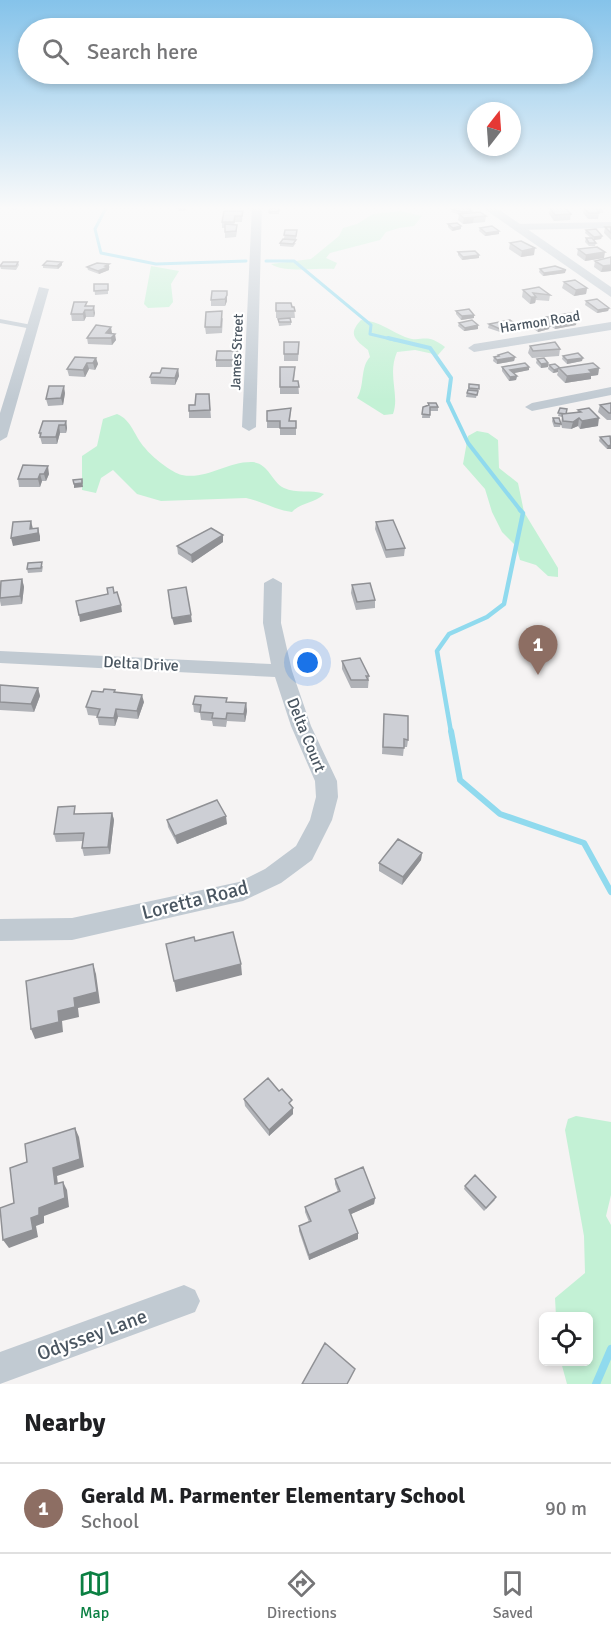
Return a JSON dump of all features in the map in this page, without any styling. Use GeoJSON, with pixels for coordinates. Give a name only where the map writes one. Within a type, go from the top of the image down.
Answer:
{"type":"FeatureCollection","features":[{"type":"Feature","properties":{"kind":"street","name":"James Street"},"geometry":{"type":"LineString","coordinates":[[249,427],[255,271]]}},
{"type":"Feature","properties":{"kind":"street"},"geometry":{"type":"LineString","coordinates":[[579,271],[611,293]]}},
{"type":"Feature","properties":{"kind":"street"},"geometry":{"type":"LineString","coordinates":[[0,437],[43,289]]}},
{"type":"Feature","properties":{"kind":"street","name":"Harmon Road"},"geometry":{"type":"LineString","coordinates":[[474,348],[611,326]]}},
{"type":"Feature","properties":{"kind":"street"},"geometry":{"type":"LineString","coordinates":[[532,406],[611,391]]}},
{"type":"Feature","properties":{"kind":"street","name":"Delta Court"},"geometry":{"type":"LineString","coordinates":[[273,583],[272,623],[282,671],[301,726],[326,781]]}},
{"type":"Feature","properties":{"kind":"street","name":"Delta Drive"},"geometry":{"type":"LineString","coordinates":[[0,657],[282,671]]}},
{"type":"Feature","properties":{"kind":"street","name":"Loretta Road"},"geometry":{"type":"LineString","coordinates":[[0,930],[72,929],[243,891],[273,876],[304,854],[321,820],[327,797],[326,781]]}},
{"type":"Feature","properties":{"kind":"street","name":"Odyssey Lane"},"geometry":{"type":"LineString","coordinates":[[0,1369],[184,1301]]}},
{"type":"Feature","properties":{"kind":"lane"},"geometry":{"type":"LineString","coordinates":[[0,321],[32,327]]}},
{"type":"Feature","properties":{"kind":"green space"},"geometry":{"type":"Polygon","coordinates":[[[150,271],[179,271],[171,284],[173,302],[169,307],[148,308],[144,304],[150,271]]]}},
{"type":"Feature","properties":{"kind":"green space"},"geometry":{"type":"Polygon","coordinates":[[[361,320],[379,324],[411,339],[428,339],[445,347],[438,355],[415,350],[397,352],[393,369],[395,407],[393,414],[384,415],[357,398],[365,366],[370,357],[368,350],[354,336],[355,329],[361,320]]]}},
{"type":"Feature","properties":{"kind":"green space"},"geometry":{"type":"Polygon","coordinates":[[[117,414],[126,420],[152,455],[178,474],[200,475],[234,464],[253,462],[263,466],[284,488],[324,494],[292,512],[246,498],[161,501],[137,494],[113,470],[101,478],[96,493],[82,490],[82,456],[97,446],[103,419],[117,414]]]}},
{"type":"Feature","properties":{"kind":"green space"},"geometry":{"type":"Polygon","coordinates":[[[477,431],[488,433],[498,440],[499,468],[518,483],[524,512],[558,568],[558,577],[548,576],[536,565],[520,560],[516,546],[502,532],[492,512],[485,489],[463,464],[468,436],[477,431]]]}},
{"type":"Feature","properties":{"kind":"green space"},"geometry":{"type":"Polygon","coordinates":[[[576,1116],[611,1122],[611,1195],[606,1216],[611,1225],[611,1384],[567,1384],[562,1366],[593,1366],[593,1312],[556,1312],[555,1298],[585,1273],[584,1236],[565,1130],[568,1119],[576,1116]]]}},
{"type":"Feature","properties":{"kind":"building"},"geometry":{"type":"Polygon","coordinates":[[[542,271],[562,271],[544,273],[542,271]]]}},
{"type":"Feature","properties":{"kind":"building"},"geometry":{"type":"Polygon","coordinates":[[[575,280],[587,288],[576,290],[564,282],[575,280]]]}},
{"type":"Feature","properties":{"kind":"building"},"geometry":{"type":"Polygon","coordinates":[[[94,284],[108,284],[108,290],[94,291],[94,284]]]}},
{"type":"Feature","properties":{"kind":"building"},"geometry":{"type":"Polygon","coordinates":[[[539,287],[550,295],[533,293],[536,297],[531,297],[523,290],[539,287]]]}},
{"type":"Feature","properties":{"kind":"building"},"geometry":{"type":"Polygon","coordinates":[[[212,291],[227,291],[227,295],[225,299],[211,300],[212,291]]]}},
{"type":"Feature","properties":{"kind":"building"},"geometry":{"type":"Polygon","coordinates":[[[597,299],[609,308],[598,310],[586,301],[597,299]]]}},
{"type":"Feature","properties":{"kind":"building"},"geometry":{"type":"Polygon","coordinates":[[[74,302],[87,302],[85,306],[94,306],[93,310],[85,310],[83,314],[71,314],[74,302]]]}},
{"type":"Feature","properties":{"kind":"building"},"geometry":{"type":"Polygon","coordinates":[[[276,303],[291,303],[295,311],[276,311],[276,303]]]}},
{"type":"Feature","properties":{"kind":"building"},"geometry":{"type":"Polygon","coordinates":[[[469,309],[474,315],[462,316],[456,311],[469,309]]]}},
{"type":"Feature","properties":{"kind":"building"},"geometry":{"type":"Polygon","coordinates":[[[222,311],[221,327],[205,327],[206,312],[222,311]]]}},
{"type":"Feature","properties":{"kind":"building"},"geometry":{"type":"Polygon","coordinates":[[[571,313],[577,319],[556,322],[547,317],[571,313]]]}},
{"type":"Feature","properties":{"kind":"building"},"geometry":{"type":"Polygon","coordinates":[[[290,318],[291,322],[279,322],[278,319],[290,318]]]}},
{"type":"Feature","properties":{"kind":"building"},"geometry":{"type":"Polygon","coordinates":[[[472,320],[478,325],[465,328],[459,323],[472,320]]]}},
{"type":"Feature","properties":{"kind":"building"},"geometry":{"type":"Polygon","coordinates":[[[510,320],[517,325],[500,329],[489,324],[510,320]]]}},
{"type":"Feature","properties":{"kind":"building"},"geometry":{"type":"Polygon","coordinates":[[[543,321],[550,326],[538,328],[531,323],[543,321]]]}},
{"type":"Feature","properties":{"kind":"building"},"geometry":{"type":"Polygon","coordinates":[[[96,325],[111,327],[106,333],[115,334],[111,338],[87,338],[96,325]]]}},
{"type":"Feature","properties":{"kind":"building"},"geometry":{"type":"Polygon","coordinates":[[[284,342],[299,342],[298,354],[284,354],[284,342]]]}},
{"type":"Feature","properties":{"kind":"building"},"geometry":{"type":"Polygon","coordinates":[[[555,342],[560,349],[533,351],[530,346],[555,342]]]}},
{"type":"Feature","properties":{"kind":"building"},"geometry":{"type":"Polygon","coordinates":[[[217,351],[238,351],[237,360],[216,360],[217,351]]]}},
{"type":"Feature","properties":{"kind":"building"},"geometry":{"type":"Polygon","coordinates":[[[508,352],[515,357],[497,360],[494,357],[499,356],[508,352]]]}},
{"type":"Feature","properties":{"kind":"building"},"geometry":{"type":"Polygon","coordinates":[[[578,353],[583,358],[567,360],[563,356],[578,353]]]}},
{"type":"Feature","properties":{"kind":"building"},"geometry":{"type":"Polygon","coordinates":[[[75,357],[96,358],[93,363],[87,363],[83,370],[67,369],[75,357]]]}},
{"type":"Feature","properties":{"kind":"building"},"geometry":{"type":"Polygon","coordinates":[[[544,358],[548,363],[541,364],[537,359],[544,358]]]}},
{"type":"Feature","properties":{"kind":"building"},"geometry":{"type":"Polygon","coordinates":[[[525,363],[529,367],[510,370],[517,376],[510,377],[502,367],[525,363]]]}},
{"type":"Feature","properties":{"kind":"building"},"geometry":{"type":"Polygon","coordinates":[[[593,363],[599,368],[589,370],[592,373],[567,376],[559,368],[593,363]]]}},
{"type":"Feature","properties":{"kind":"building"},"geometry":{"type":"Polygon","coordinates":[[[555,364],[560,368],[554,370],[549,365],[555,364]]]}},
{"type":"Feature","properties":{"kind":"building"},"geometry":{"type":"Polygon","coordinates":[[[280,367],[295,367],[293,381],[298,381],[299,387],[280,387],[280,367]]]}},
{"type":"Feature","properties":{"kind":"building"},"geometry":{"type":"Polygon","coordinates":[[[162,368],[178,369],[175,378],[150,377],[152,373],[160,373],[162,368]]]}},
{"type":"Feature","properties":{"kind":"building"},"geometry":{"type":"Polygon","coordinates":[[[469,384],[479,385],[479,389],[469,388],[469,384]]]}},
{"type":"Feature","properties":{"kind":"building"},"geometry":{"type":"Polygon","coordinates":[[[49,386],[64,386],[61,398],[46,399],[49,386]]]}},
{"type":"Feature","properties":{"kind":"building"},"geometry":{"type":"Polygon","coordinates":[[[468,390],[478,391],[477,395],[467,393],[468,390]]]}},
{"type":"Feature","properties":{"kind":"building"},"geometry":{"type":"Polygon","coordinates":[[[196,394],[209,394],[210,410],[189,411],[189,405],[195,405],[196,394]]]}},
{"type":"Feature","properties":{"kind":"building"},"geometry":{"type":"Polygon","coordinates":[[[428,403],[436,403],[438,407],[430,407],[430,415],[422,414],[423,407],[429,405],[428,403]]]}},
{"type":"Feature","properties":{"kind":"building"},"geometry":{"type":"Polygon","coordinates":[[[611,403],[611,413],[600,405],[611,403]]]}},
{"type":"Feature","properties":{"kind":"building"},"geometry":{"type":"Polygon","coordinates":[[[291,408],[289,421],[296,421],[296,428],[280,428],[280,421],[267,421],[267,411],[291,408]]]}},
{"type":"Feature","properties":{"kind":"building"},"geometry":{"type":"Polygon","coordinates":[[[560,408],[567,409],[566,414],[558,413],[560,408]]]}},
{"type":"Feature","properties":{"kind":"building"},"geometry":{"type":"Polygon","coordinates":[[[589,408],[599,418],[582,421],[579,418],[573,422],[563,421],[562,414],[581,412],[578,410],[589,408]]]}},
{"type":"Feature","properties":{"kind":"building"},"geometry":{"type":"Polygon","coordinates":[[[553,418],[559,418],[561,424],[555,423],[553,418]]]}},
{"type":"Feature","properties":{"kind":"building"},"geometry":{"type":"Polygon","coordinates":[[[43,421],[66,421],[65,425],[59,425],[56,437],[40,437],[43,421]]]}},
{"type":"Feature","properties":{"kind":"building"},"geometry":{"type":"Polygon","coordinates":[[[610,436],[611,445],[608,446],[600,437],[610,436]]]}},
{"type":"Feature","properties":{"kind":"building"},"geometry":{"type":"Polygon","coordinates":[[[23,465],[48,466],[38,479],[18,479],[23,465]]]}},
{"type":"Feature","properties":{"kind":"building"},"geometry":{"type":"Polygon","coordinates":[[[82,479],[82,483],[74,484],[73,480],[82,479]]]}},
{"type":"Feature","properties":{"kind":"building"},"geometry":{"type":"Polygon","coordinates":[[[393,520],[405,548],[386,550],[376,522],[393,520]]]}},
{"type":"Feature","properties":{"kind":"building"},"geometry":{"type":"Polygon","coordinates":[[[31,521],[30,529],[38,528],[38,533],[11,538],[13,522],[31,521]]]}},
{"type":"Feature","properties":{"kind":"building"},"geometry":{"type":"Polygon","coordinates":[[[211,528],[223,535],[191,555],[177,546],[211,528]]]}},
{"type":"Feature","properties":{"kind":"building"},"geometry":{"type":"Polygon","coordinates":[[[42,562],[41,568],[27,569],[28,563],[42,562]]]}},
{"type":"Feature","properties":{"kind":"building"},"geometry":{"type":"Polygon","coordinates":[[[22,579],[20,596],[0,598],[1,581],[22,579]]]}},
{"type":"Feature","properties":{"kind":"building"},"geometry":{"type":"Polygon","coordinates":[[[370,583],[375,600],[357,602],[352,585],[370,583]]]}},
{"type":"Feature","properties":{"kind":"building"},"geometry":{"type":"Polygon","coordinates":[[[113,587],[121,605],[79,615],[76,601],[108,594],[107,588],[113,587]]]}},
{"type":"Feature","properties":{"kind":"building"},"geometry":{"type":"Polygon","coordinates":[[[186,587],[191,615],[172,618],[168,590],[186,587]]]}},
{"type":"Feature","properties":{"kind":"building"},"geometry":{"type":"Polygon","coordinates":[[[360,658],[369,676],[366,676],[368,680],[351,680],[342,661],[360,658]]]}},
{"type":"Feature","properties":{"kind":"building"},"geometry":{"type":"Polygon","coordinates":[[[0,685],[38,688],[31,704],[0,702],[0,685]]]}},
{"type":"Feature","properties":{"kind":"building"},"geometry":{"type":"Polygon","coordinates":[[[104,689],[142,695],[137,711],[116,709],[114,718],[97,717],[100,709],[86,707],[92,691],[103,692],[104,689]]]}},
{"type":"Feature","properties":{"kind":"building"},"geometry":{"type":"Polygon","coordinates":[[[195,696],[227,698],[226,702],[246,703],[244,714],[227,713],[226,719],[212,718],[213,713],[200,712],[201,705],[193,704],[195,696]]]}},
{"type":"Feature","properties":{"kind":"building"},"geometry":{"type":"Polygon","coordinates":[[[384,714],[408,716],[408,740],[404,739],[404,748],[383,747],[384,714]]]}},
{"type":"Feature","properties":{"kind":"building"},"geometry":{"type":"Polygon","coordinates":[[[217,800],[226,816],[175,836],[167,820],[217,800]]]}},
{"type":"Feature","properties":{"kind":"building"},"geometry":{"type":"Polygon","coordinates":[[[75,806],[74,814],[112,813],[108,847],[82,848],[84,833],[54,834],[58,807],[75,806]]]}},
{"type":"Feature","properties":{"kind":"building"},"geometry":{"type":"Polygon","coordinates":[[[398,839],[422,853],[403,877],[379,863],[398,839]]]}},
{"type":"Feature","properties":{"kind":"building"},"geometry":{"type":"Polygon","coordinates":[[[233,932],[241,964],[174,981],[166,944],[194,937],[195,941],[233,932]]]}},
{"type":"Feature","properties":{"kind":"building"},"geometry":{"type":"Polygon","coordinates":[[[93,964],[97,992],[74,998],[75,1007],[58,1011],[59,1022],[31,1029],[26,981],[93,964]]]}},
{"type":"Feature","properties":{"kind":"building"},"geometry":{"type":"Polygon","coordinates":[[[268,1078],[279,1091],[282,1089],[292,1100],[289,1103],[293,1108],[269,1130],[244,1099],[268,1078]]]}},
{"type":"Feature","properties":{"kind":"building"},"geometry":{"type":"Polygon","coordinates":[[[75,1128],[80,1159],[53,1168],[55,1184],[63,1182],[65,1198],[39,1208],[39,1215],[31,1218],[33,1230],[3,1240],[0,1208],[14,1203],[10,1168],[27,1162],[25,1144],[75,1128]]]}},
{"type":"Feature","properties":{"kind":"building"},"geometry":{"type":"Polygon","coordinates":[[[363,1167],[375,1198],[349,1210],[358,1233],[309,1255],[299,1226],[311,1221],[305,1207],[340,1191],[335,1179],[363,1167]]]}},
{"type":"Feature","properties":{"kind":"building"},"geometry":{"type":"Polygon","coordinates":[[[475,1175],[496,1197],[486,1208],[465,1186],[475,1175]]]}},
{"type":"Feature","properties":{"kind":"building"},"geometry":{"type":"Polygon","coordinates":[[[325,1343],[355,1369],[347,1384],[302,1384],[325,1343]]]}},
{"type":"Feature","properties":{"kind":"waterway"},"geometry":{"type":"LineString","coordinates":[[306,271],[371,325],[370,334],[395,340]]}},
{"type":"Feature","properties":{"kind":"waterway"},"geometry":{"type":"LineString","coordinates":[[388,338],[430,348],[451,378],[448,401],[468,443],[521,511]]}},
{"type":"Feature","properties":{"kind":"waterway"},"geometry":{"type":"LineString","coordinates":[[451,732],[437,651],[449,634],[487,617],[504,604],[523,513],[521,511]]}},
{"type":"Feature","properties":{"kind":"waterway"},"geometry":{"type":"LineString","coordinates":[[451,731],[460,780],[500,814],[584,843],[611,892]]}},
{"type":"Feature","properties":{"kind":"waterway"},"geometry":{"type":"LineString","coordinates":[[596,1384],[611,1349]]}},
{"type":"Feature","properties":{"kind":"place","name":"Gerald M. Parmenter Elementary School"},"geometry":{"type":"Point","coordinates":[538,675]}}]}
